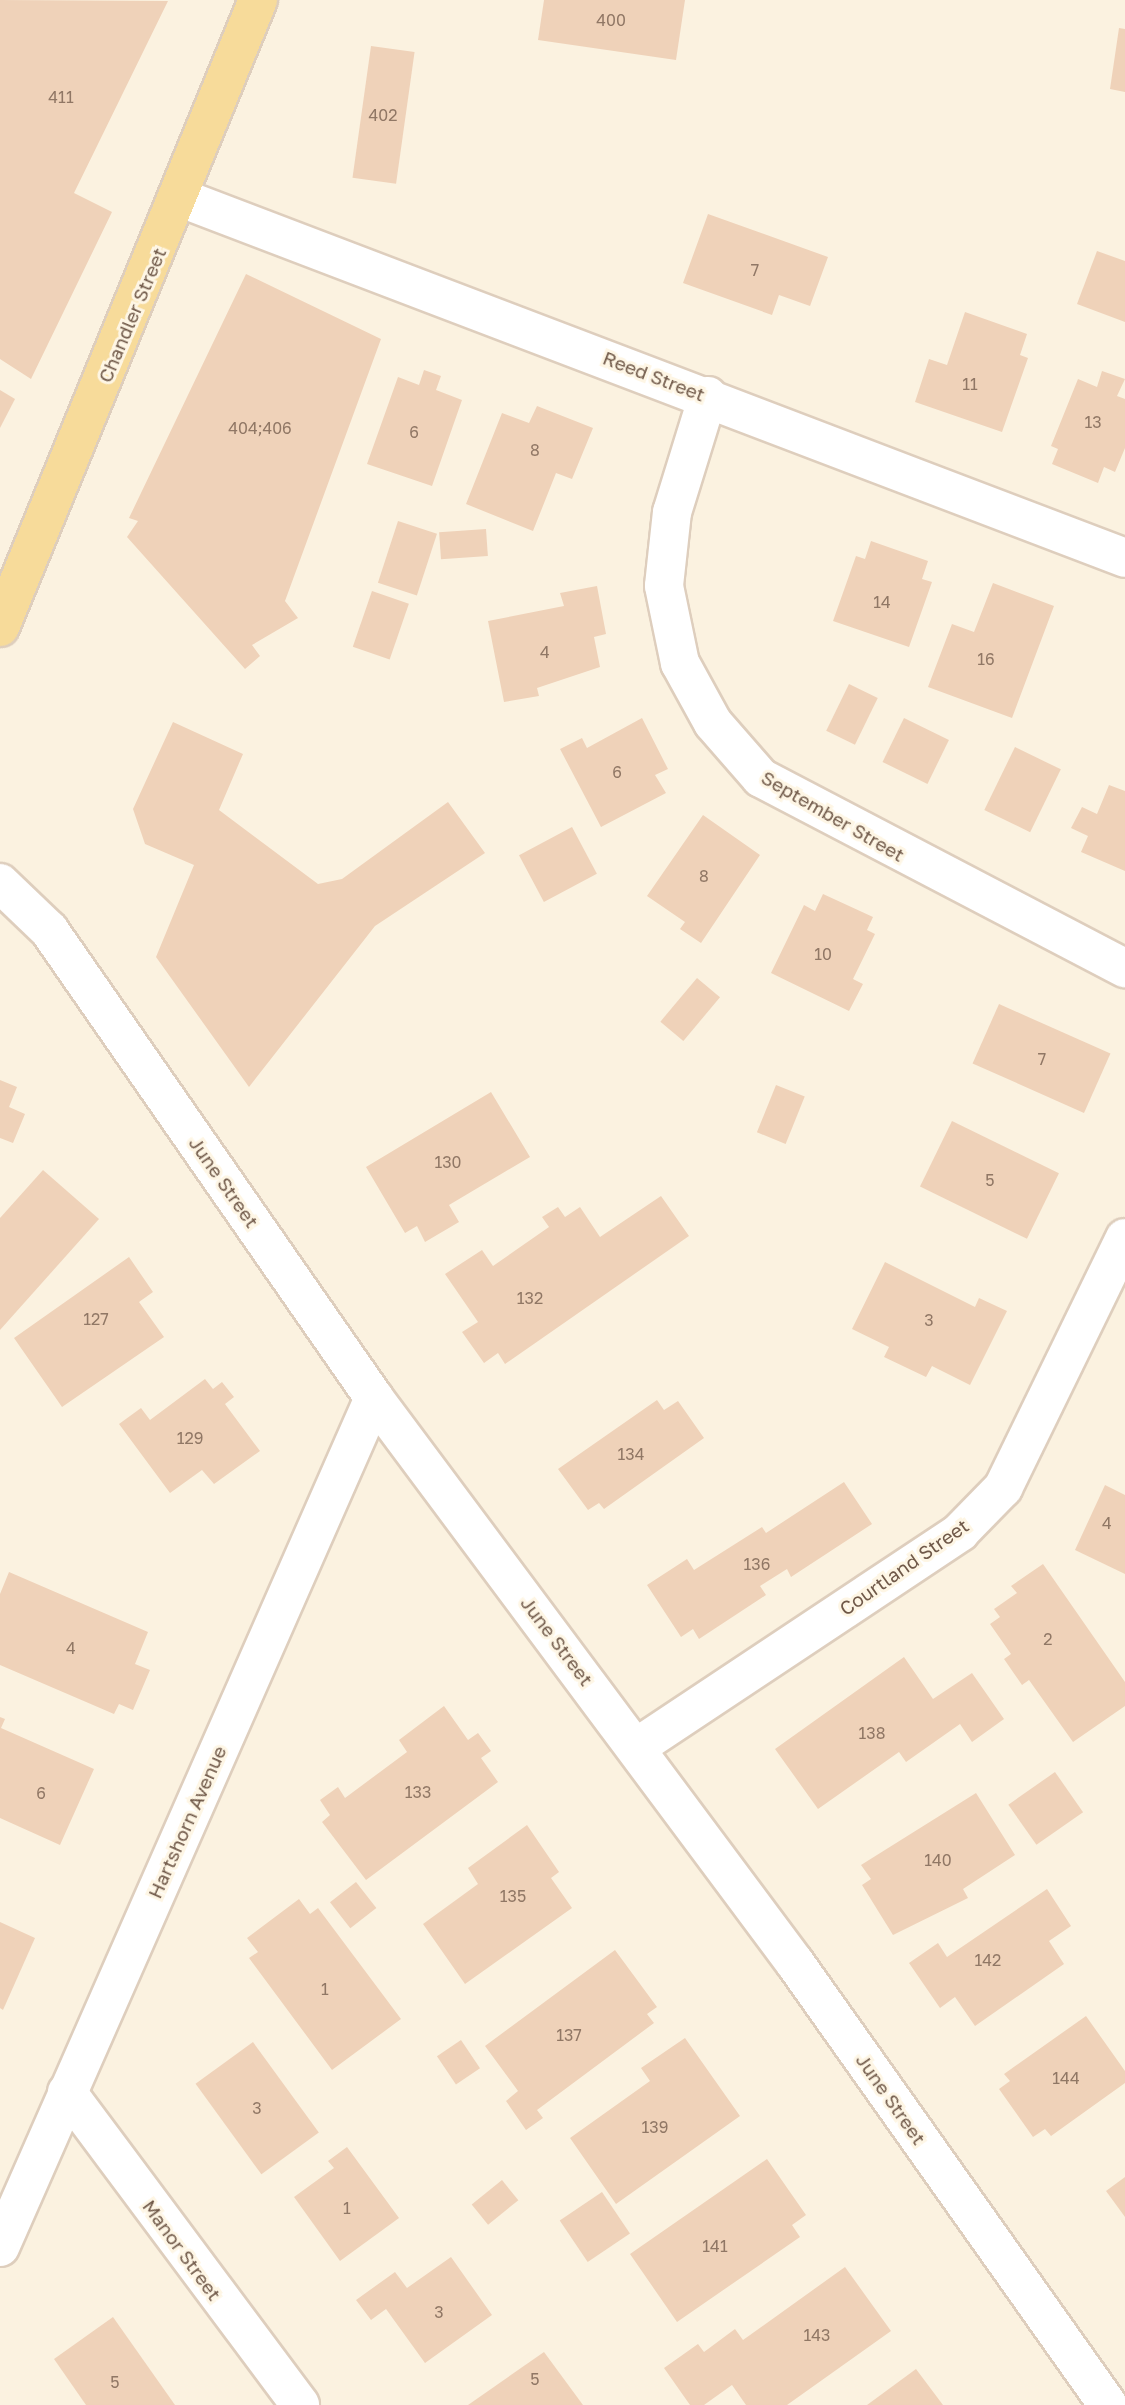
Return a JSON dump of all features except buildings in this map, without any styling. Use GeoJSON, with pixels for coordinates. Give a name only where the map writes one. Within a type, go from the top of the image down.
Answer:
{"type":"FeatureCollection","features":[{"type":"Feature","properties":{"kind":"main road","name":"Chandler Street"},"geometry":{"type":"LineString","coordinates":[[0,627],[181,198],[258,0]]}},
{"type":"Feature","properties":{"kind":"street","name":"Reed Street"},"geometry":{"type":"LineString","coordinates":[[181,198],[708,396],[1125,558]]}},
{"type":"Feature","properties":{"kind":"street","name":"September Street"},"geometry":{"type":"LineString","coordinates":[[708,396],[672,512],[664,586],[680,663],[713,723],[773,785],[1125,968]]}},
{"type":"Feature","properties":{"kind":"street","name":"June Street"},"geometry":{"type":"LineString","coordinates":[[0,883],[49,930],[374,1398],[637,1747],[1108,2405]]}},
{"type":"Feature","properties":{"kind":"street","name":"Courtland Street"},"geometry":{"type":"LineString","coordinates":[[637,1747],[960,1532],[1003,1488],[1125,1238]]}},
{"type":"Feature","properties":{"kind":"street","name":"Hartshorn Avenue"},"geometry":{"type":"LineString","coordinates":[[0,2247],[374,1398]]}},
{"type":"Feature","properties":{"kind":"street","name":"Manor Street"},"geometry":{"type":"LineString","coordinates":[[68,2092],[300,2405]]}}]}
